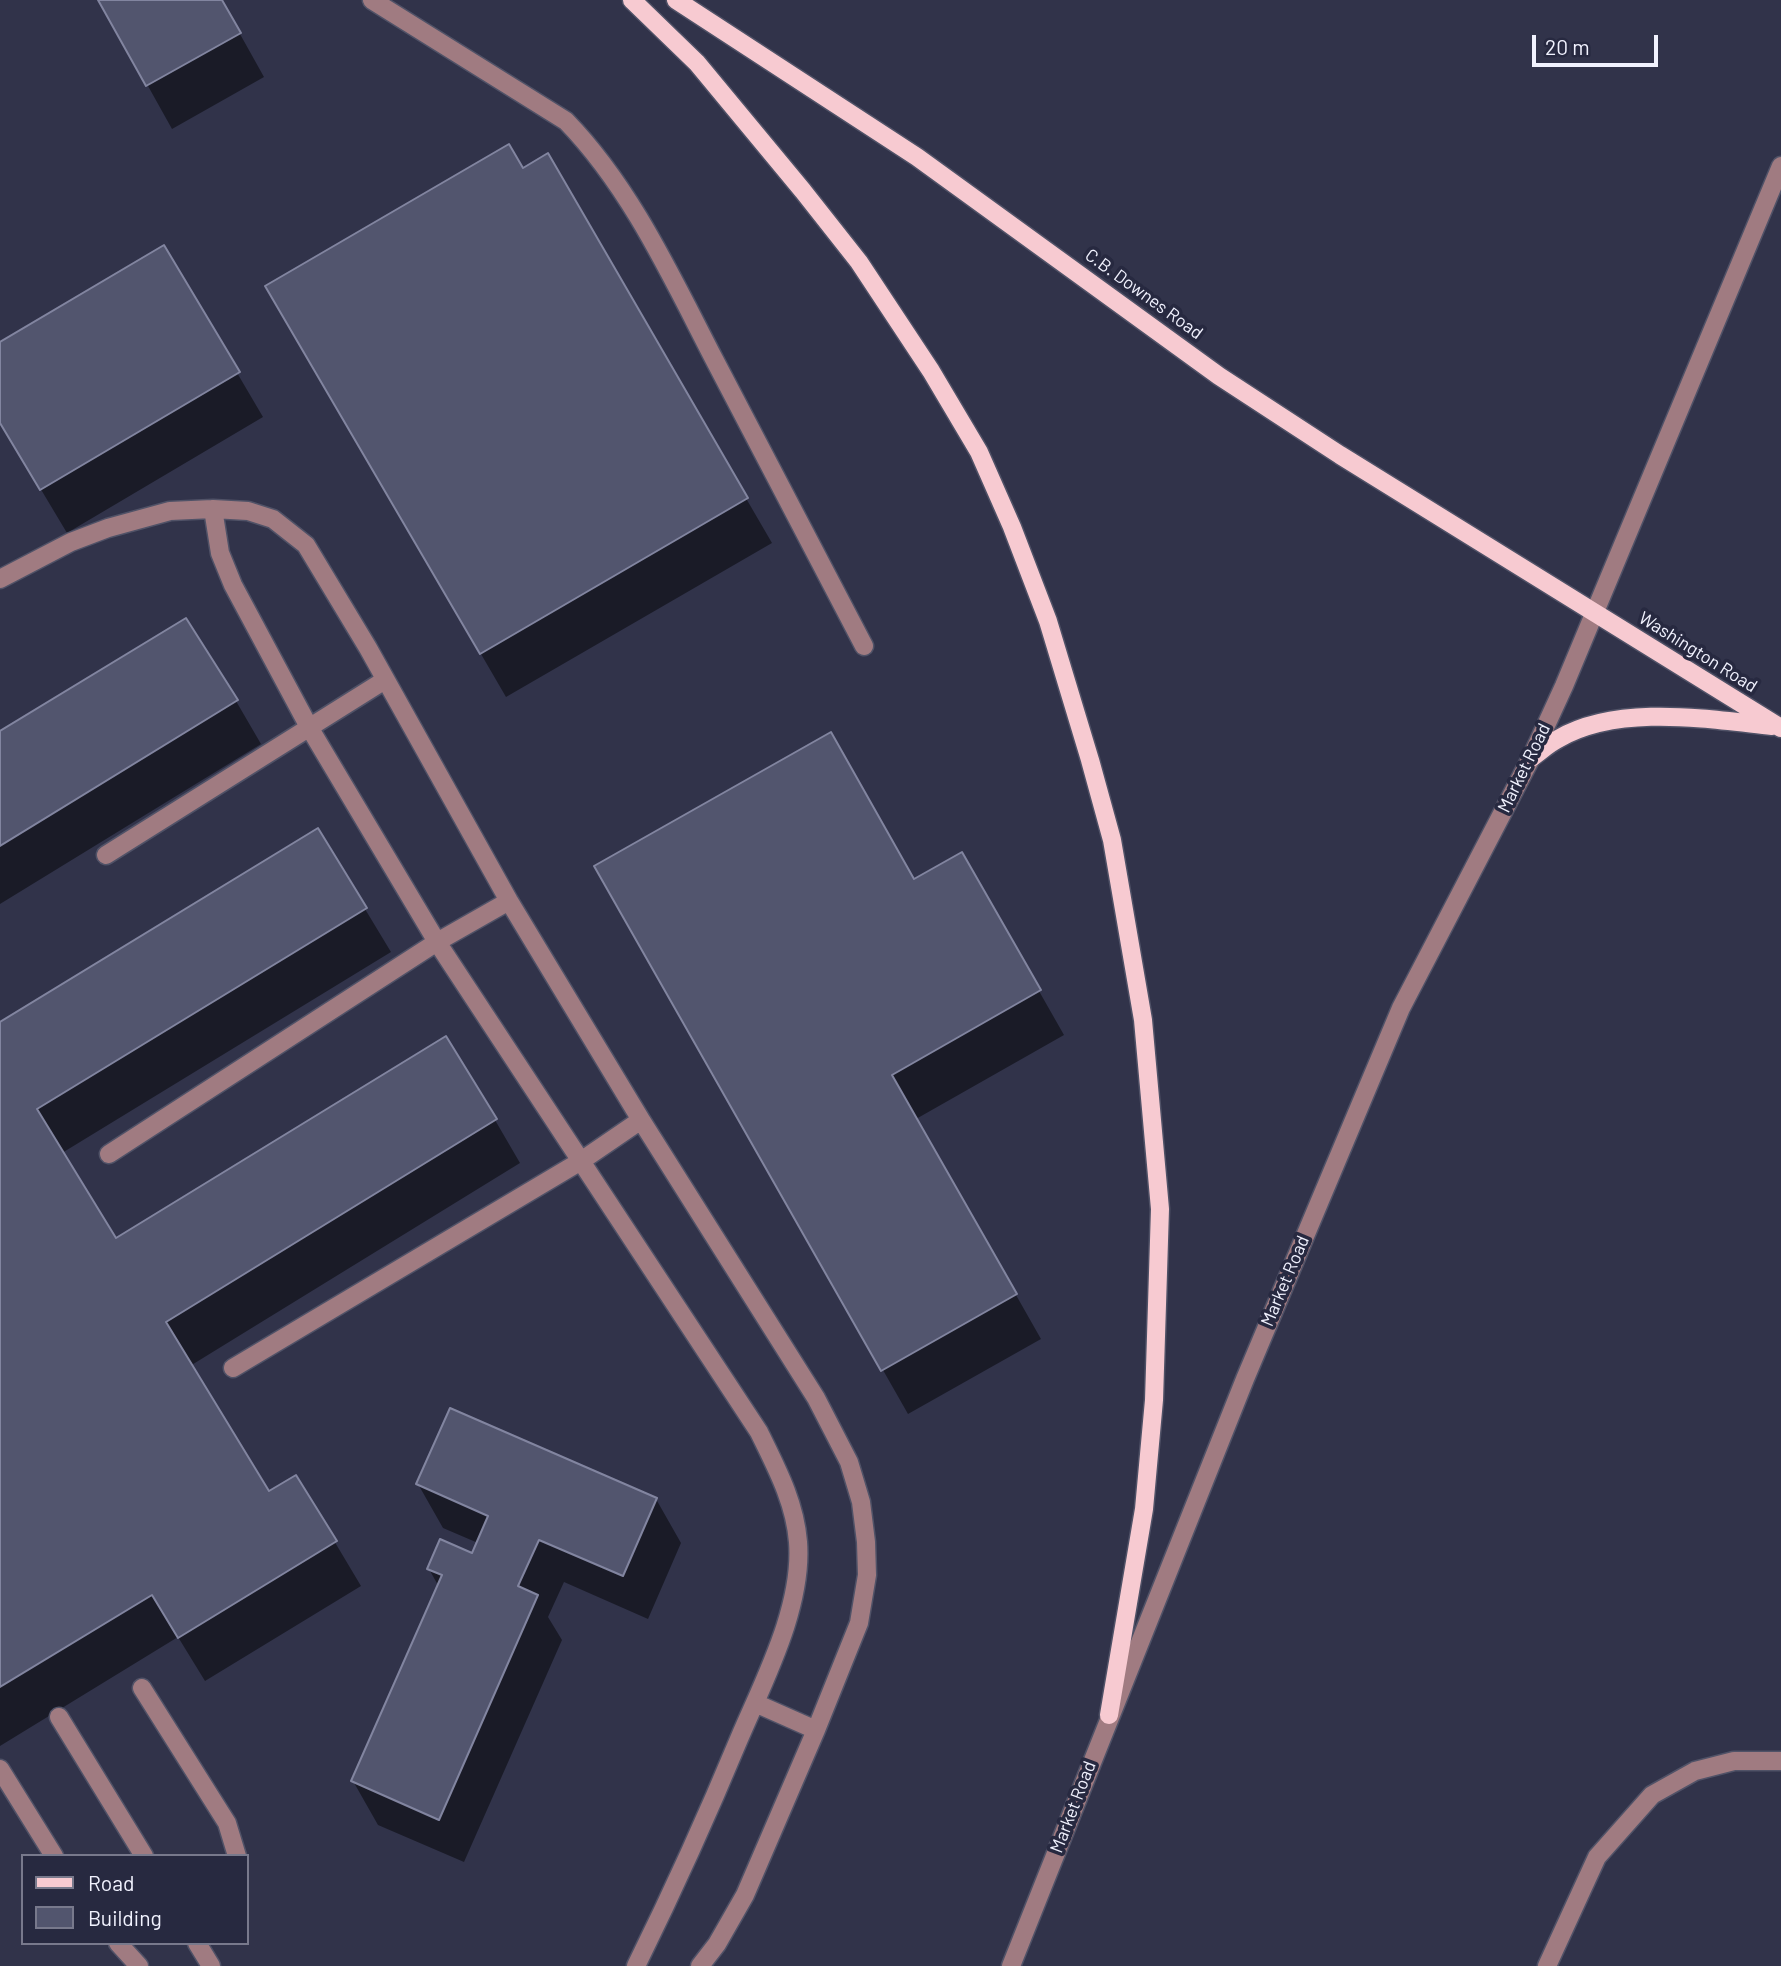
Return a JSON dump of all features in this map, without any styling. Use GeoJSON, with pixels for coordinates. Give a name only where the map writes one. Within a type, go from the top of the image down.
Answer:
{"type":"FeatureCollection","features":[{"type":"Feature","properties":{"kind":"main road"},"geometry":{"type":"LineString","coordinates":[[632,0],[697,63],[803,191],[859,262],[931,371],[979,452],[1012,527],[1048,621],[1090,760],[1112,840],[1132,946],[1152,1099],[1160,1209],[1154,1400],[1144,1509],[1109,1715]]}},
{"type":"Feature","properties":{"kind":"main road","name":"C.B. Downes Road"},"geometry":{"type":"LineString","coordinates":[[676,0],[917,157],[1219,376],[1340,455],[1593,612]]}},
{"type":"Feature","properties":{"kind":"main road","name":"Washington Road"},"geometry":{"type":"LineString","coordinates":[[1593,612],[1780,727]]}},
{"type":"Feature","properties":{"kind":"main road"},"geometry":{"type":"LineString","coordinates":[[1531,758],[1559,738],[1610,721],[1638,717],[1672,716],[1780,727]]}},
{"type":"Feature","properties":{"kind":"street"},"geometry":{"type":"LineString","coordinates":[[372,0],[566,121],[589,145],[632,206],[864,646]]}},
{"type":"Feature","properties":{"kind":"street","name":"Market Road"},"geometry":{"type":"LineString","coordinates":[[1011,1966],[1109,1715],[1261,1341],[1401,1008],[1531,758],[1564,686],[1781,166]]}},
{"type":"Feature","properties":{"kind":"street"},"geometry":{"type":"LineString","coordinates":[[213,509],[220,553],[233,585],[309,727],[437,942],[759,1432],[785,1485],[798,1543],[791,1611],[686,1865],[636,1966]]}},
{"type":"Feature","properties":{"kind":"street"},"geometry":{"type":"LineString","coordinates":[[0,579],[71,542],[108,528],[170,511],[248,511],[273,519],[306,545],[509,901],[641,1120],[816,1398],[849,1462],[861,1502],[866,1542],[867,1574],[859,1623],[745,1895],[717,1944],[700,1966]]}},
{"type":"Feature","properties":{"kind":"street"},"geometry":{"type":"LineString","coordinates":[[106,855],[385,680]]}},
{"type":"Feature","properties":{"kind":"street"},"geometry":{"type":"LineString","coordinates":[[109,1154],[437,942],[509,901]]}},
{"type":"Feature","properties":{"kind":"street"},"geometry":{"type":"LineString","coordinates":[[233,1368],[582,1161],[641,1120]]}},
{"type":"Feature","properties":{"kind":"street"},"geometry":{"type":"LineString","coordinates":[[142,1688],[227,1823],[236,1854]]}},
{"type":"Feature","properties":{"kind":"street"},"geometry":{"type":"LineString","coordinates":[[755,1703],[816,1730]]}},
{"type":"Feature","properties":{"kind":"street"},"geometry":{"type":"LineString","coordinates":[[60,1717],[143,1854]]}},
{"type":"Feature","properties":{"kind":"street"},"geometry":{"type":"LineString","coordinates":[[1547,1966],[1597,1857],[1652,1795],[1695,1770],[1734,1761],[1781,1761]]}},
{"type":"Feature","properties":{"kind":"street"},"geometry":{"type":"LineString","coordinates":[[0,1769],[53,1854]]}},
{"type":"Feature","properties":{"kind":"street"},"geometry":{"type":"LineString","coordinates":[[120,1945],[139,1966]]}},
{"type":"Feature","properties":{"kind":"street"},"geometry":{"type":"LineString","coordinates":[[199,1945],[211,1966]]}},
{"type":"Feature","properties":{"kind":"building"},"geometry":{"type":"Polygon","coordinates":[[[98,0],[222,0],[241,33],[146,86],[98,0]]]}},
{"type":"Feature","properties":{"kind":"building"},"geometry":{"type":"Polygon","coordinates":[[[509,144],[523,168],[548,153],[748,498],[480,654],[265,286],[509,144]]]}},
{"type":"Feature","properties":{"kind":"building"},"geometry":{"type":"Polygon","coordinates":[[[164,245],[240,372],[40,490],[0,423],[0,342],[164,245]]]}},
{"type":"Feature","properties":{"kind":"building"},"geometry":{"type":"Polygon","coordinates":[[[186,618],[238,700],[0,846],[0,731],[186,618]]]}},
{"type":"Feature","properties":{"kind":"building"},"geometry":{"type":"Polygon","coordinates":[[[831,732],[914,879],[962,852],[1041,990],[892,1075],[1017,1294],[881,1371],[594,866],[831,732]]]}},
{"type":"Feature","properties":{"kind":"building"},"geometry":{"type":"Polygon","coordinates":[[[318,828],[367,908],[37,1109],[116,1238],[446,1036],[497,1119],[166,1322],[269,1491],[296,1475],[337,1541],[178,1638],[152,1595],[0,1687],[0,1022],[318,828]]]}},
{"type":"Feature","properties":{"kind":"building"},"geometry":{"type":"Polygon","coordinates":[[[450,1408],[657,1498],[623,1576],[539,1540],[518,1586],[538,1595],[439,1820],[351,1781],[442,1575],[427,1569],[440,1539],[472,1553],[488,1516],[416,1484],[450,1408]]]}}]}
